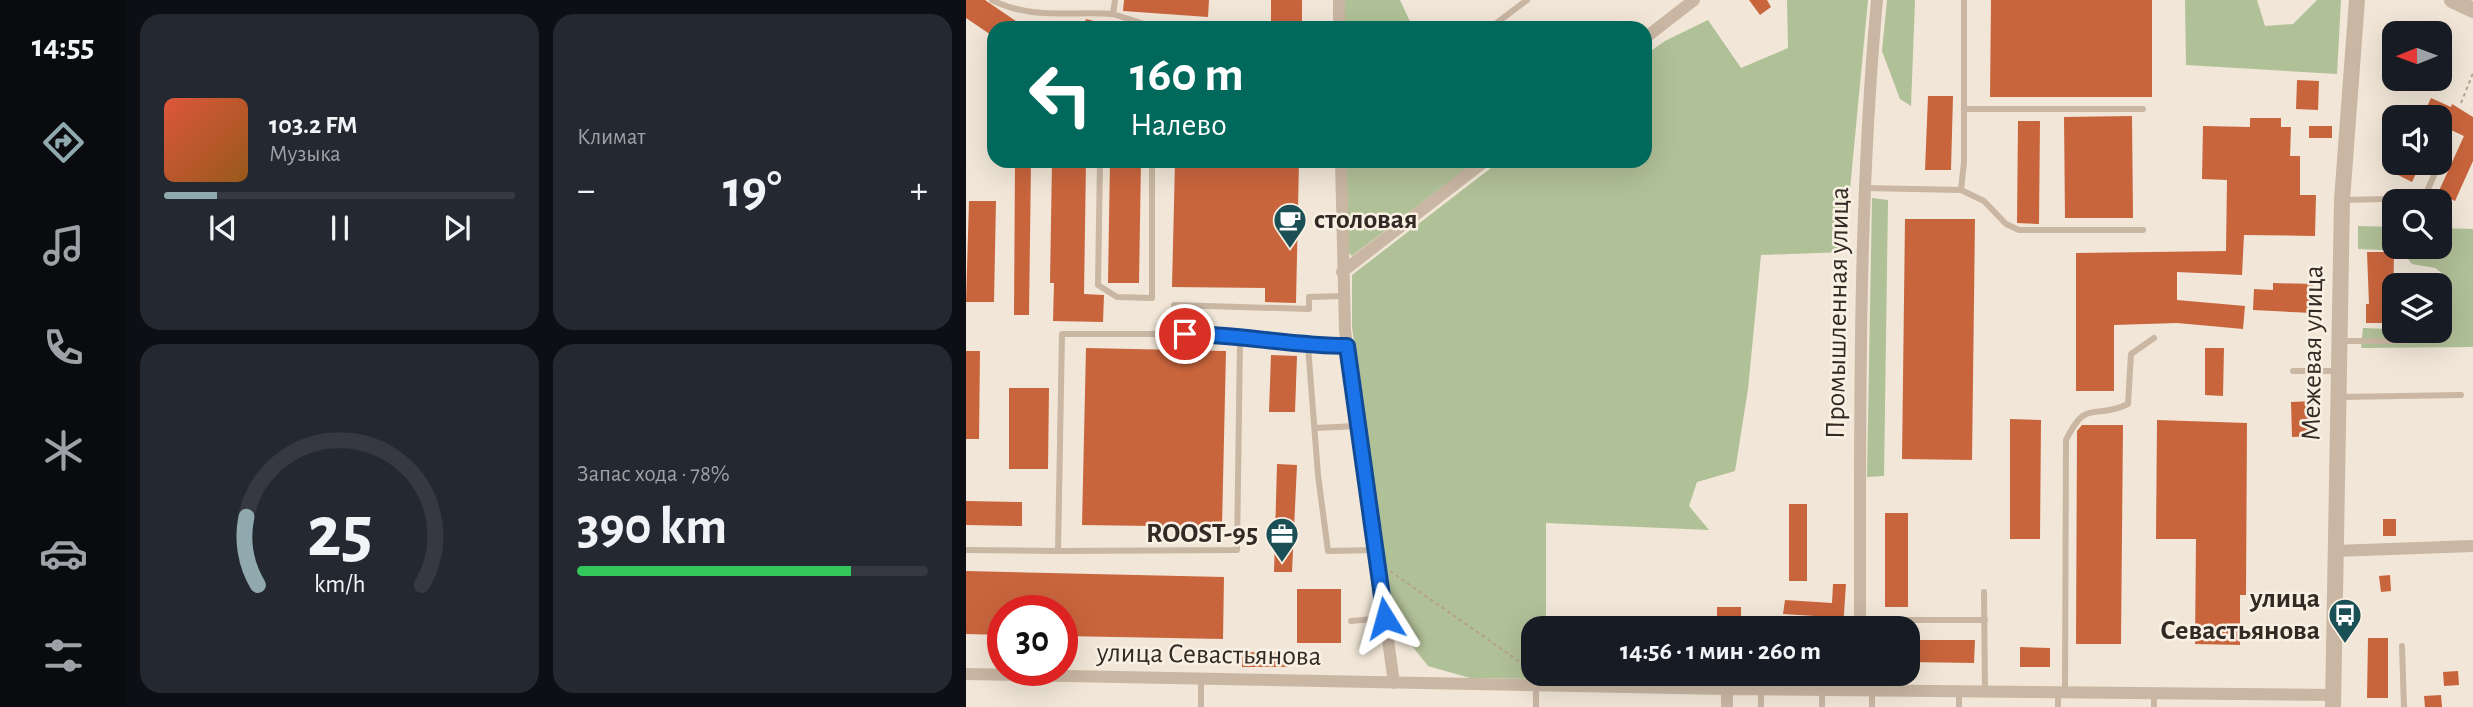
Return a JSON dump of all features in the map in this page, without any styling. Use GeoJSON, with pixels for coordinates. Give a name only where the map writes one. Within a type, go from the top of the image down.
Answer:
{"type":"FeatureCollection","features":[{"type":"Feature","properties":{"kind":"street"},"geometry":{"type":"LineString","coordinates":[[1339,0],[1339,21]]}},
{"type":"Feature","properties":{"kind":"street"},"geometry":{"type":"LineString","coordinates":[[1652,33],[1694,0]]}},
{"type":"Feature","properties":{"kind":"street","name":"Промышленная улица"},"geometry":{"type":"LineString","coordinates":[[1860,616],[1859,388],[1867,107],[1877,0]]}},
{"type":"Feature","properties":{"kind":"street","name":"Межевая улица"},"geometry":{"type":"LineString","coordinates":[[2333,701],[2342,200],[2357,0]]}},
{"type":"Feature","properties":{"kind":"street"},"geometry":{"type":"LineString","coordinates":[[2452,0],[2473,10]]}},
{"type":"Feature","properties":{"kind":"street"},"geometry":{"type":"LineString","coordinates":[[1340,168],[1342,272],[1347,346],[1394,683]]}},
{"type":"Feature","properties":{"kind":"street"},"geometry":{"type":"LineString","coordinates":[[1342,272],[1476,168]]}},
{"type":"Feature","properties":{"kind":"street"},"geometry":{"type":"LineString","coordinates":[[2335,551],[2473,546]]}},
{"type":"Feature","properties":{"kind":"street","name":"улица Севастьянова"},"geometry":{"type":"LineString","coordinates":[[966,674],[1521,685]]}},
{"type":"Feature","properties":{"kind":"street","name":"улица Севастьянова"},"geometry":{"type":"LineString","coordinates":[[1695,686],[1727,689],[2154,693],[2333,701]]}},
{"type":"Feature","properties":{"kind":"street"},"geometry":{"type":"LineString","coordinates":[[1727,689],[1727,707]]}},
{"type":"Feature","properties":{"kind":"lane"},"geometry":{"type":"LineString","coordinates":[[992,0],[1016,9],[1065,16],[1089,12],[1113,14],[1135,21]]}},
{"type":"Feature","properties":{"kind":"lane"},"geometry":{"type":"LineString","coordinates":[[1113,14],[1115,0]]}},
{"type":"Feature","properties":{"kind":"lane"},"geometry":{"type":"LineString","coordinates":[[1499,21],[1527,0]]}},
{"type":"Feature","properties":{"kind":"lane"},"geometry":{"type":"LineString","coordinates":[[1961,190],[1965,0]]}},
{"type":"Feature","properties":{"kind":"lane"},"geometry":{"type":"LineString","coordinates":[[1964,109],[2143,109]]}},
{"type":"Feature","properties":{"kind":"lane"},"geometry":{"type":"LineString","coordinates":[[1100,168],[1098,285],[1117,297],[1152,298],[1152,168]]}},
{"type":"Feature","properties":{"kind":"lane"},"geometry":{"type":"LineString","coordinates":[[2342,200],[2424,198],[2434,175]]}},
{"type":"Feature","properties":{"kind":"lane"},"geometry":{"type":"LineString","coordinates":[[1865,188],[1961,190],[1984,201],[2006,224],[2019,230],[2143,230]]}},
{"type":"Feature","properties":{"kind":"lane"},"geometry":{"type":"LineString","coordinates":[[1174,305],[1309,309],[1309,297],[1343,296]]}},
{"type":"Feature","properties":{"kind":"lane"},"geometry":{"type":"LineString","coordinates":[[1058,551],[1062,334],[1209,334],[1240,340],[1308,346],[1347,346]]}},
{"type":"Feature","properties":{"kind":"lane"},"geometry":{"type":"LineString","coordinates":[[2058,707],[2062,692],[2066,440],[2076,420],[2088,411],[2113,411],[2128,404],[2131,354],[2154,338]]}},
{"type":"Feature","properties":{"kind":"lane"},"geometry":{"type":"LineString","coordinates":[[966,550],[1237,550],[1240,340]]}},
{"type":"Feature","properties":{"kind":"lane"},"geometry":{"type":"LineString","coordinates":[[2339,341],[2382,341]]}},
{"type":"Feature","properties":{"kind":"lane"},"geometry":{"type":"LineString","coordinates":[[1308,346],[1328,551],[1376,556]]}},
{"type":"Feature","properties":{"kind":"lane"},"geometry":{"type":"LineString","coordinates":[[2293,371],[2339,371]]}},
{"type":"Feature","properties":{"kind":"lane"},"geometry":{"type":"LineString","coordinates":[[2338,397],[2461,395]]}},
{"type":"Feature","properties":{"kind":"lane"},"geometry":{"type":"LineString","coordinates":[[1315,428],[1358,426]]}},
{"type":"Feature","properties":{"kind":"lane"},"geometry":{"type":"LineString","coordinates":[[1984,592],[1985,691]]}},
{"type":"Feature","properties":{"kind":"lane"},"geometry":{"type":"LineString","coordinates":[[1351,621],[1385,618]]}},
{"type":"Feature","properties":{"kind":"lane"},"geometry":{"type":"LineString","coordinates":[[1920,622],[1984,620]]}},
{"type":"Feature","properties":{"kind":"lane"},"geometry":{"type":"LineString","coordinates":[[2402,646],[2404,707]]}},
{"type":"Feature","properties":{"kind":"lane"},"geometry":{"type":"LineString","coordinates":[[1201,707],[1202,680]]}},
{"type":"Feature","properties":{"kind":"lane"},"geometry":{"type":"LineString","coordinates":[[1536,686],[1536,707]]}},
{"type":"Feature","properties":{"kind":"lane"},"geometry":{"type":"LineString","coordinates":[[1761,689],[1761,707]]}},
{"type":"Feature","properties":{"kind":"lane"},"geometry":{"type":"LineString","coordinates":[[1822,689],[1822,707]]}},
{"type":"Feature","properties":{"kind":"lane"},"geometry":{"type":"LineString","coordinates":[[1866,689],[1872,707]]}},
{"type":"Feature","properties":{"kind":"lane"},"geometry":{"type":"LineString","coordinates":[[1959,690],[1959,707]]}},
{"type":"Feature","properties":{"kind":"lane"},"geometry":{"type":"LineString","coordinates":[[2154,693],[2154,707]]}},
{"type":"Feature","properties":{"kind":"path"},"geometry":{"type":"LineString","coordinates":[[2461,103],[2473,74]]}},
{"type":"Feature","properties":{"kind":"path"},"geometry":{"type":"LineString","coordinates":[[1376,556],[1521,662]]}},
{"type":"Feature","properties":{"kind":"green space"},"geometry":{"type":"Polygon","coordinates":[[[1344,0],[1400,0],[1410,21],[1345,21],[1344,0]]]}},
{"type":"Feature","properties":{"kind":"green space"},"geometry":{"type":"Polygon","coordinates":[[[1787,0],[1868,0],[1844,252],[1761,255],[1748,389],[1735,471],[1697,482],[1689,506],[1709,530],[1546,523],[1546,616],[1521,616],[1521,679],[1470,678],[1428,666],[1394,623],[1352,327],[1352,275],[1491,168],[1652,168],[1652,50],[1665,41],[1708,20],[1741,68],[1788,48],[1787,0]]]}},
{"type":"Feature","properties":{"kind":"green space"},"geometry":{"type":"Polygon","coordinates":[[[1887,0],[1915,0],[1911,106],[1900,99],[1882,51],[1887,0]]]}},
{"type":"Feature","properties":{"kind":"green space"},"geometry":{"type":"Polygon","coordinates":[[[2185,0],[2257,0],[2265,26],[2293,24],[2317,0],[2341,0],[2337,74],[2186,65],[2185,0]]]}},
{"type":"Feature","properties":{"kind":"green space"},"geometry":{"type":"Polygon","coordinates":[[[1346,168],[1467,168],[1352,256],[1348,252],[1346,168]]]}},
{"type":"Feature","properties":{"kind":"green space"},"geometry":{"type":"Polygon","coordinates":[[[1872,198],[1888,200],[1884,476],[1867,477],[1872,198]]]}},
{"type":"Feature","properties":{"kind":"green space"},"geometry":{"type":"Polygon","coordinates":[[[2358,226],[2382,227],[2382,250],[2358,249],[2358,226]]]}},
{"type":"Feature","properties":{"kind":"green space"},"geometry":{"type":"Polygon","coordinates":[[[2452,228],[2473,229],[2473,347],[2361,348],[2363,328],[2382,329],[2382,343],[2452,343],[2452,273],[2442,273],[2435,268],[2412,264],[2408,259],[2452,259],[2452,228]]]}},
{"type":"Feature","properties":{"kind":"building"},"geometry":{"type":"Polygon","coordinates":[[[966,0],[985,0],[1016,21],[987,21],[987,32],[966,18],[966,0]]]}},
{"type":"Feature","properties":{"kind":"building"},"geometry":{"type":"Polygon","coordinates":[[[1124,0],[1209,0],[1208,17],[1123,11],[1124,0]]]}},
{"type":"Feature","properties":{"kind":"building"},"geometry":{"type":"Polygon","coordinates":[[[1271,0],[1302,0],[1302,21],[1271,21],[1271,0]]]}},
{"type":"Feature","properties":{"kind":"building"},"geometry":{"type":"Polygon","coordinates":[[[1749,0],[1767,0],[1771,7],[1760,15],[1749,0]]]}},
{"type":"Feature","properties":{"kind":"building"},"geometry":{"type":"Polygon","coordinates":[[[1991,0],[2152,0],[2152,97],[1990,97],[1991,0]]]}},
{"type":"Feature","properties":{"kind":"building"},"geometry":{"type":"Polygon","coordinates":[[[2297,80],[2319,81],[2318,110],[2296,109],[2297,80]]]}},
{"type":"Feature","properties":{"kind":"building"},"geometry":{"type":"Polygon","coordinates":[[[1928,96],[1953,96],[1951,170],[1925,170],[1928,96]]]}},
{"type":"Feature","properties":{"kind":"building"},"geometry":{"type":"Polygon","coordinates":[[[2431,98],[2447,105],[2428,105],[2431,98]]]}},
{"type":"Feature","properties":{"kind":"building"},"geometry":{"type":"Polygon","coordinates":[[[2452,104],[2473,117],[2473,161],[2455,201],[2452,200],[2452,189],[2440,189],[2446,175],[2452,175],[2452,162],[2464,136],[2452,130],[2452,104]]]}},
{"type":"Feature","properties":{"kind":"building"},"geometry":{"type":"Polygon","coordinates":[[[2132,116],[2133,218],[2065,218],[2064,117],[2132,116]]]}},
{"type":"Feature","properties":{"kind":"building"},"geometry":{"type":"Polygon","coordinates":[[[2250,118],[2281,118],[2281,127],[2291,127],[2290,156],[2300,156],[2300,195],[2316,195],[2315,236],[2244,235],[2242,275],[2177,272],[2177,300],[2245,306],[2243,329],[2177,323],[2114,325],[2114,391],[2076,391],[2076,253],[2226,251],[2227,180],[2202,179],[2203,126],[2250,127],[2250,118]]]}},
{"type":"Feature","properties":{"kind":"building"},"geometry":{"type":"Polygon","coordinates":[[[2018,121],[2040,121],[2039,224],[2017,223],[2018,121]]]}},
{"type":"Feature","properties":{"kind":"building"},"geometry":{"type":"Polygon","coordinates":[[[2309,126],[2332,126],[2332,138],[2309,138],[2309,126]]]}},
{"type":"Feature","properties":{"kind":"building"},"geometry":{"type":"Polygon","coordinates":[[[1015,168],[1031,168],[1029,315],[1014,315],[1015,168]]]}},
{"type":"Feature","properties":{"kind":"building"},"geometry":{"type":"Polygon","coordinates":[[[1052,168],[1086,168],[1084,294],[1104,295],[1103,322],[1053,321],[1054,283],[1050,283],[1052,168]]]}},
{"type":"Feature","properties":{"kind":"building"},"geometry":{"type":"Polygon","coordinates":[[[1110,168],[1141,168],[1139,283],[1108,283],[1110,168]]]}},
{"type":"Feature","properties":{"kind":"building"},"geometry":{"type":"Polygon","coordinates":[[[1175,168],[1299,168],[1296,303],[1265,302],[1265,288],[1172,287],[1175,168]]]}},
{"type":"Feature","properties":{"kind":"building"},"geometry":{"type":"Polygon","coordinates":[[[2398,175],[2415,175],[2412,182],[2398,175]]]}},
{"type":"Feature","properties":{"kind":"building"},"geometry":{"type":"Polygon","coordinates":[[[969,201],[996,201],[994,302],[966,302],[969,201]]]}},
{"type":"Feature","properties":{"kind":"building"},"geometry":{"type":"Polygon","coordinates":[[[1905,219],[1975,219],[1972,460],[1902,459],[1905,219]]]}},
{"type":"Feature","properties":{"kind":"building"},"geometry":{"type":"Polygon","coordinates":[[[2367,252],[2382,252],[2382,259],[2394,259],[2394,273],[2382,273],[2382,323],[2366,323],[2366,304],[2369,304],[2367,252]]]}},
{"type":"Feature","properties":{"kind":"building"},"geometry":{"type":"Polygon","coordinates":[[[2273,283],[2313,284],[2312,313],[2253,310],[2254,289],[2273,290],[2273,283]]]}},
{"type":"Feature","properties":{"kind":"building"},"geometry":{"type":"Polygon","coordinates":[[[1086,348],[1226,351],[1222,527],[1082,525],[1086,348]]]}},
{"type":"Feature","properties":{"kind":"building"},"geometry":{"type":"Polygon","coordinates":[[[2205,348],[2224,348],[2223,396],[2205,395],[2205,348]]]}},
{"type":"Feature","properties":{"kind":"building"},"geometry":{"type":"Polygon","coordinates":[[[966,351],[980,351],[979,439],[966,439],[966,351]]]}},
{"type":"Feature","properties":{"kind":"building"},"geometry":{"type":"Polygon","coordinates":[[[1271,355],[1297,356],[1295,412],[1269,412],[1271,355]]]}},
{"type":"Feature","properties":{"kind":"building"},"geometry":{"type":"Polygon","coordinates":[[[1009,388],[1049,388],[1048,469],[1009,469],[1009,388]]]}},
{"type":"Feature","properties":{"kind":"building"},"geometry":{"type":"Polygon","coordinates":[[[2313,401],[2313,436],[2292,437],[2291,402],[2313,401]]]}},
{"type":"Feature","properties":{"kind":"building"},"geometry":{"type":"Polygon","coordinates":[[[2010,419],[2041,420],[2040,539],[2010,539],[2010,419]]]}},
{"type":"Feature","properties":{"kind":"building"},"geometry":{"type":"Polygon","coordinates":[[[2157,420],[2247,423],[2246,595],[2240,595],[2240,645],[2195,644],[2196,539],[2156,539],[2157,420]]]}},
{"type":"Feature","properties":{"kind":"building"},"geometry":{"type":"Polygon","coordinates":[[[2082,425],[2123,425],[2121,644],[2076,644],[2077,431],[2082,425]]]}},
{"type":"Feature","properties":{"kind":"building"},"geometry":{"type":"Polygon","coordinates":[[[1277,464],[1297,465],[1292,572],[1274,572],[1277,464]]]}},
{"type":"Feature","properties":{"kind":"building"},"geometry":{"type":"Polygon","coordinates":[[[966,501],[1022,502],[1022,526],[966,525],[966,501]]]}},
{"type":"Feature","properties":{"kind":"building"},"geometry":{"type":"Polygon","coordinates":[[[1789,504],[1807,504],[1807,581],[1789,581],[1789,504]]]}},
{"type":"Feature","properties":{"kind":"building"},"geometry":{"type":"Polygon","coordinates":[[[1885,513],[1908,513],[1908,607],[1885,607],[1885,513]]]}},
{"type":"Feature","properties":{"kind":"building"},"geometry":{"type":"Polygon","coordinates":[[[2383,519],[2396,519],[2396,536],[2383,536],[2383,519]]]}},
{"type":"Feature","properties":{"kind":"building"},"geometry":{"type":"Polygon","coordinates":[[[966,571],[1224,577],[1223,639],[1078,636],[1078,595],[987,595],[987,635],[966,634],[966,571]]]}},
{"type":"Feature","properties":{"kind":"building"},"geometry":{"type":"Polygon","coordinates":[[[2390,575],[2391,591],[2381,592],[2379,576],[2390,575]]]}},
{"type":"Feature","properties":{"kind":"building"},"geometry":{"type":"Polygon","coordinates":[[[1833,584],[1846,584],[1844,616],[1783,614],[1785,600],[1832,603],[1833,584]]]}},
{"type":"Feature","properties":{"kind":"building"},"geometry":{"type":"Polygon","coordinates":[[[1297,589],[1341,589],[1341,643],[1297,643],[1297,589]]]}},
{"type":"Feature","properties":{"kind":"building"},"geometry":{"type":"Polygon","coordinates":[[[1717,607],[1741,607],[1741,616],[1717,616],[1717,607]]]}},
{"type":"Feature","properties":{"kind":"building"},"geometry":{"type":"Polygon","coordinates":[[[2368,638],[2388,638],[2388,698],[2367,698],[2368,638]]]}},
{"type":"Feature","properties":{"kind":"building"},"geometry":{"type":"Polygon","coordinates":[[[1920,640],[1975,640],[1974,663],[1920,662],[1920,640]]]}},
{"type":"Feature","properties":{"kind":"building"},"geometry":{"type":"Polygon","coordinates":[[[2020,647],[2050,648],[2050,667],[2020,667],[2020,647]]]}},
{"type":"Feature","properties":{"kind":"building"},"geometry":{"type":"Polygon","coordinates":[[[1243,652],[1288,653],[1288,667],[1242,667],[1243,652]]]}},
{"type":"Feature","properties":{"kind":"building"},"geometry":{"type":"Polygon","coordinates":[[[2458,671],[2459,685],[2444,686],[2443,672],[2458,671]]]}},
{"type":"Feature","properties":{"kind":"building"},"geometry":{"type":"Polygon","coordinates":[[[2441,695],[2442,707],[2425,707],[2424,696],[2441,695]]]}},
{"type":"Feature","properties":{"kind":"place","name":"столовая"},"geometry":{"type":"Point","coordinates":[1290,250]}},
{"type":"Feature","properties":{"kind":"place","name":"ROOST-95"},"geometry":{"type":"Point","coordinates":[1282,564]}},
{"type":"Feature","properties":{"kind":"place","name":"улица Севастьянова"},"geometry":{"type":"Point","coordinates":[2345,645]}},
{"type":"Feature","properties":{"kind":"route"},"geometry":{"type":"LineString","coordinates":[[1185,334],[1209,334],[1240,340],[1308,346],[1347,346],[1385,618]]}}]}
